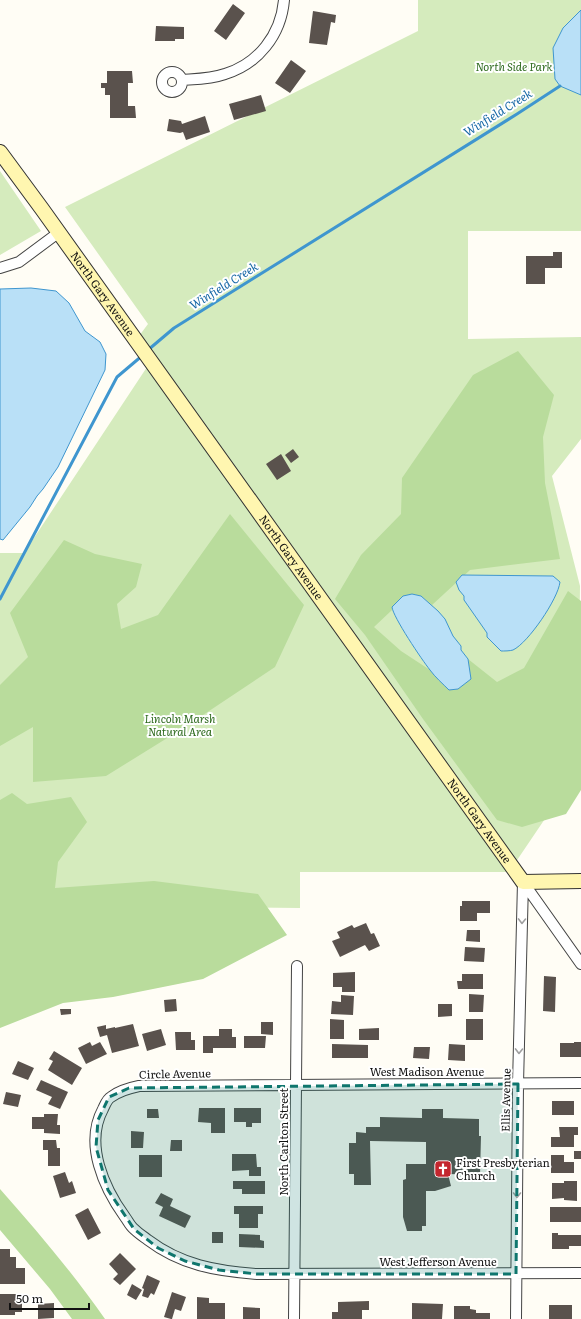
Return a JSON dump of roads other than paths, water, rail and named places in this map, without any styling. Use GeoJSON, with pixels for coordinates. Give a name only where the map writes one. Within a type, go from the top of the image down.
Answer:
{"type":"FeatureCollection","features":[{"type":"Feature","properties":{"kind":"street"},"geometry":{"type":"LineString","coordinates":[[182,80],[207,78],[225,74],[241,67],[261,54],[279,24],[284,0]]}},
{"type":"Feature","properties":{"kind":"street","name":"North Gary Avenue"},"geometry":{"type":"LineString","coordinates":[[0,152],[136,340],[581,964]]}},
{"type":"Feature","properties":{"kind":"street"},"geometry":{"type":"LineString","coordinates":[[0,268],[19,262],[58,233]]}},
{"type":"Feature","properties":{"kind":"street"},"geometry":{"type":"LineString","coordinates":[[522,882],[581,881]]}},
{"type":"Feature","properties":{"kind":"street","name":"Ellis Avenue"},"geometry":{"type":"LineString","coordinates":[[516,1319],[518,1084],[522,882]]}},
{"type":"Feature","properties":{"kind":"street","name":"North Carlton Street"},"geometry":{"type":"LineString","coordinates":[[294,1319],[298,966]]}},
{"type":"Feature","properties":{"kind":"street","name":"West Madison Avenue"},"geometry":{"type":"LineString","coordinates":[[296,1085],[581,1083]]}},
{"type":"Feature","properties":{"kind":"street","name":"Circle Avenue"},"geometry":{"type":"LineString","coordinates":[[295,1275],[256,1274],[219,1270],[185,1261],[158,1248],[134,1229],[115,1204],[101,1173],[96,1147],[96,1133],[100,1114],[109,1097],[129,1088],[139,1086],[296,1085]]}},
{"type":"Feature","properties":{"kind":"street","name":"West Jefferson Avenue"},"geometry":{"type":"LineString","coordinates":[[295,1275],[581,1274]]}},
{"type":"Feature","properties":{"kind":"water"},"geometry":{"type":"Polygon","coordinates":[[[581,10],[581,95],[560,86],[555,79],[553,48],[563,28],[581,10]]]}},
{"type":"Feature","properties":{"kind":"water"},"geometry":{"type":"Polygon","coordinates":[[[31,288],[56,291],[69,303],[85,331],[100,342],[106,354],[105,370],[58,467],[30,507],[3,540],[0,539],[0,289],[31,288]]]}},
{"type":"Feature","properties":{"kind":"water"},"geometry":{"type":"Polygon","coordinates":[[[462,575],[553,576],[560,582],[554,599],[534,630],[519,646],[513,650],[501,651],[487,637],[487,633],[464,600],[464,596],[459,590],[456,582],[462,575]]]}},
{"type":"Feature","properties":{"kind":"water"},"geometry":{"type":"Polygon","coordinates":[[[412,594],[421,596],[445,619],[453,636],[461,646],[461,650],[468,659],[471,679],[458,689],[449,690],[432,673],[397,620],[392,607],[403,596],[412,594]]]}},
{"type":"Feature","properties":{"kind":"waterway","name":"Winfield Creek"},"geometry":{"type":"LineString","coordinates":[[148,350],[174,328],[560,86]]}},
{"type":"Feature","properties":{"kind":"waterway","name":"Winfield Creek"},"geometry":{"type":"LineString","coordinates":[[0,599],[117,377],[143,355]]}},
{"type":"Feature","properties":{"kind":"place","name":"First Presbyterian Church"},"geometry":{"type":"Point","coordinates":[443,1169]}},
{"type":"Feature","properties":{"kind":"park label","name":"North Side Park"},"geometry":{"type":"Point","coordinates":[514,67]}},
{"type":"Feature","properties":{"kind":"park label","name":"Lincoln Marsh Natural Area"},"geometry":{"type":"Point","coordinates":[180,725]}}]}
